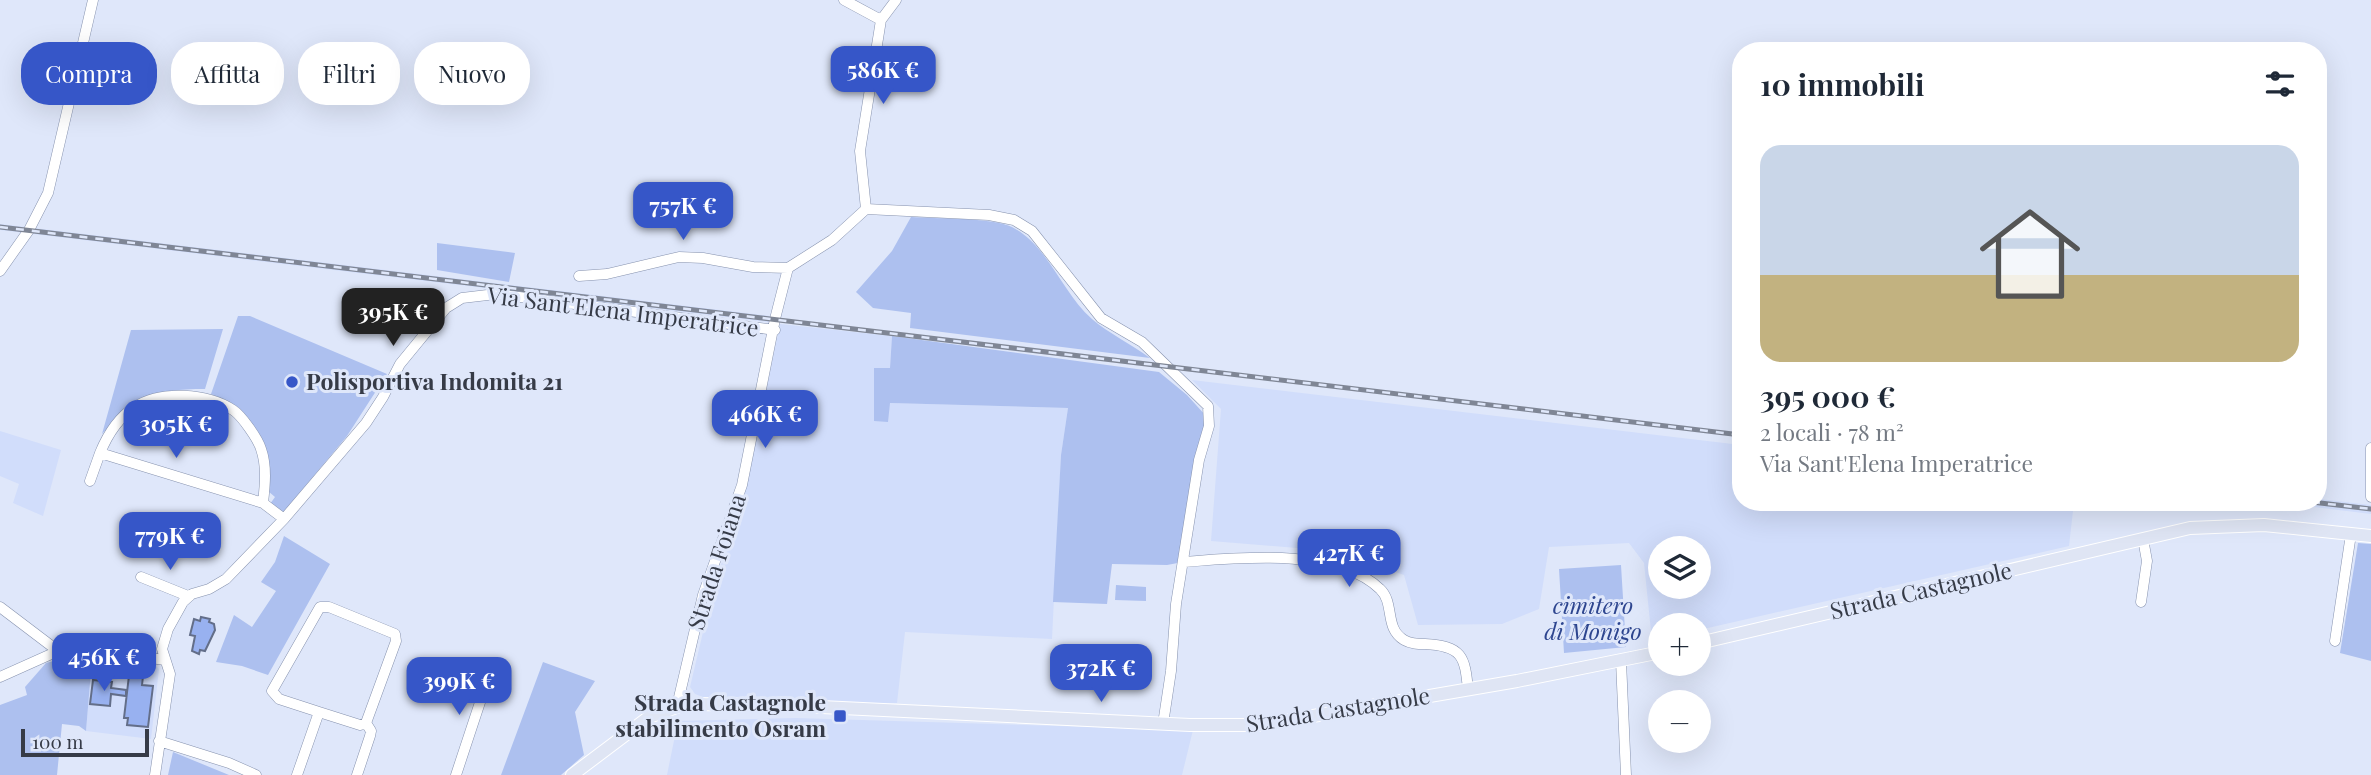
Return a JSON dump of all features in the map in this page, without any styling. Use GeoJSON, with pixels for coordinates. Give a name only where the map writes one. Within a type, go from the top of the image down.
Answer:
{"type":"FeatureCollection","features":[{"type":"Feature","properties":{"kind":"main road","name":"Strada Castagnole"},"geometry":{"type":"LineString","coordinates":[[1711,640],[2190,528],[2233,525],[2371,536]]}},
{"type":"Feature","properties":{"kind":"main road","name":"Strada Castagnole"},"geometry":{"type":"LineString","coordinates":[[572,775],[633,727],[656,713],[677,706],[717,703],[780,705],[1163,724],[1261,725],[1468,690],[1648,655]]}},
{"type":"Feature","properties":{"kind":"street"},"geometry":{"type":"LineString","coordinates":[[0,271],[29,230],[48,192],[93,0]]}},
{"type":"Feature","properties":{"kind":"street"},"geometry":{"type":"LineString","coordinates":[[844,0],[881,20]]}},
{"type":"Feature","properties":{"kind":"street"},"geometry":{"type":"LineString","coordinates":[[866,209],[860,151],[881,20],[896,0]]}},
{"type":"Feature","properties":{"kind":"street"},"geometry":{"type":"LineString","coordinates":[[579,276],[607,274],[679,257],[703,258],[753,267],[788,268],[832,240],[866,209],[989,215],[1014,220],[1032,231],[1101,318],[1142,342],[1208,405],[1210,416],[1199,460],[1183,562],[1163,724]]}},
{"type":"Feature","properties":{"kind":"street","name":"Strada Foiana"},"geometry":{"type":"LineString","coordinates":[[677,706],[703,595],[742,485],[775,330],[775,319],[788,268]]}},
{"type":"Feature","properties":{"kind":"street","name":"Via Sant'Elena Imperatrice"},"geometry":{"type":"LineString","coordinates":[[188,596],[209,589],[226,579],[284,519],[366,423],[400,364],[446,308],[462,298],[496,294],[775,330]]}},
{"type":"Feature","properties":{"kind":"street"},"geometry":{"type":"LineString","coordinates":[[90,481],[108,435],[135,407],[165,395],[206,399],[234,411],[261,448],[266,477],[263,503]]}},
{"type":"Feature","properties":{"kind":"street"},"geometry":{"type":"LineString","coordinates":[[2371,449],[2371,497]]}},
{"type":"Feature","properties":{"kind":"street"},"geometry":{"type":"LineString","coordinates":[[100,453],[263,503],[284,519]]}},
{"type":"Feature","properties":{"kind":"street"},"geometry":{"type":"LineString","coordinates":[[2335,640],[2351,534]]}},
{"type":"Feature","properties":{"kind":"street"},"geometry":{"type":"LineString","coordinates":[[2141,602],[2147,561],[2143,539]]}},
{"type":"Feature","properties":{"kind":"street"},"geometry":{"type":"LineString","coordinates":[[1183,562],[1292,557],[1359,576],[1383,593],[1393,628],[1401,638],[1414,644],[1445,646],[1460,654],[1466,663],[1468,690]]}},
{"type":"Feature","properties":{"kind":"street"},"geometry":{"type":"LineString","coordinates":[[141,577],[188,596],[168,629],[162,649],[170,674],[155,775]]}},
{"type":"Feature","properties":{"kind":"street"},"geometry":{"type":"LineString","coordinates":[[0,607],[58,651]]}},
{"type":"Feature","properties":{"kind":"street"},"geometry":{"type":"LineString","coordinates":[[320,607],[329,607],[395,634],[396,641],[366,723],[360,724],[279,699],[272,691],[320,607]]}},
{"type":"Feature","properties":{"kind":"street"},"geometry":{"type":"LineString","coordinates":[[0,677],[58,651],[115,653],[165,660]]}},
{"type":"Feature","properties":{"kind":"street"},"geometry":{"type":"LineString","coordinates":[[1620,661],[1626,775]]}},
{"type":"Feature","properties":{"kind":"street"},"geometry":{"type":"LineString","coordinates":[[456,775],[491,669]]}},
{"type":"Feature","properties":{"kind":"street"},"geometry":{"type":"LineString","coordinates":[[297,775],[319,712]]}},
{"type":"Feature","properties":{"kind":"street"},"geometry":{"type":"LineString","coordinates":[[358,775],[371,731],[366,723]]}},
{"type":"Feature","properties":{"kind":"street"},"geometry":{"type":"LineString","coordinates":[[159,741],[229,763],[256,775]]}},
{"type":"Feature","properties":{"kind":"shaded area"},"geometry":{"type":"Polygon","coordinates":[[[0,224],[770,316],[769,322],[0,230],[0,224]]]}},
{"type":"Feature","properties":{"kind":"shaded area"},"geometry":{"type":"Polygon","coordinates":[[[780,324],[892,336],[890,368],[875,368],[890,403],[1068,408],[1061,455],[1052,639],[905,632],[897,703],[854,705],[703,697],[695,694],[690,687],[713,590],[746,488],[780,324]]]}},
{"type":"Feature","properties":{"kind":"shaded area"},"geometry":{"type":"Polygon","coordinates":[[[1192,380],[1732,444],[1732,511],[2073,511],[2069,546],[1711,627],[1711,613],[1649,613],[1644,563],[1629,543],[1549,547],[1539,609],[1502,624],[1418,625],[1404,575],[1333,551],[1211,541],[1221,409],[1192,380]]]}},
{"type":"Feature","properties":{"kind":"shaded area"},"geometry":{"type":"Polygon","coordinates":[[[0,431],[61,450],[43,516],[13,503],[19,484],[0,476],[0,431]]]}},
{"type":"Feature","properties":{"kind":"shaded area"},"geometry":{"type":"Polygon","coordinates":[[[2327,500],[2371,505],[2371,514],[2327,509],[2327,500]]]}},
{"type":"Feature","properties":{"kind":"shaded area"},"geometry":{"type":"Polygon","coordinates":[[[92,659],[155,665],[159,669],[151,739],[86,731],[92,659]]]}},
{"type":"Feature","properties":{"kind":"shaded area"},"geometry":{"type":"Polygon","coordinates":[[[796,718],[1193,730],[1182,775],[667,775],[678,721],[796,718]]]}},
{"type":"Feature","properties":{"kind":"green space"},"geometry":{"type":"Polygon","coordinates":[[[911,217],[977,220],[1012,227],[1035,245],[1092,319],[1150,358],[910,328],[911,313],[873,308],[856,292],[892,251],[911,217]]]}},
{"type":"Feature","properties":{"kind":"green space"},"geometry":{"type":"Polygon","coordinates":[[[437,243],[515,253],[509,282],[437,270],[437,243]]]}},
{"type":"Feature","properties":{"kind":"green space","name":"Polisportiva Indomita 21"},"geometry":{"type":"Polygon","coordinates":[[[238,316],[250,316],[387,374],[347,436],[283,513],[270,504],[275,497],[268,491],[263,446],[239,408],[211,394],[238,316]]]}},
{"type":"Feature","properties":{"kind":"green space"},"geometry":{"type":"Polygon","coordinates":[[[223,329],[205,389],[172,391],[147,397],[126,411],[102,434],[131,330],[223,329]]]}},
{"type":"Feature","properties":{"kind":"green space"},"geometry":{"type":"Polygon","coordinates":[[[892,336],[1159,372],[1187,395],[1206,416],[1183,562],[1167,565],[1112,564],[1107,604],[1053,602],[1061,455],[1068,408],[890,403],[888,422],[874,421],[874,368],[890,368],[892,336]]]}},
{"type":"Feature","properties":{"kind":"green space"},"geometry":{"type":"Polygon","coordinates":[[[284,536],[330,564],[268,675],[242,666],[216,662],[234,615],[252,627],[276,591],[261,582],[275,562],[284,536]]]}},
{"type":"Feature","properties":{"kind":"green space"},"geometry":{"type":"Polygon","coordinates":[[[2358,543],[2371,544],[2371,661],[2340,653],[2358,543]]]}},
{"type":"Feature","properties":{"kind":"green space","name":"cimitero di Monigo"},"geometry":{"type":"Polygon","coordinates":[[[1621,565],[1626,647],[1564,653],[1559,569],[1621,565]]]}},
{"type":"Feature","properties":{"kind":"green space"},"geometry":{"type":"Polygon","coordinates":[[[1116,585],[1146,587],[1146,601],[1115,600],[1116,585]]]}},
{"type":"Feature","properties":{"kind":"green space"},"geometry":{"type":"Polygon","coordinates":[[[65,658],[92,659],[86,731],[79,726],[62,724],[57,775],[0,775],[0,705],[27,695],[25,687],[46,663],[65,658]]]}},
{"type":"Feature","properties":{"kind":"green space"},"geometry":{"type":"Polygon","coordinates":[[[543,662],[595,681],[575,712],[584,755],[561,775],[501,775],[543,662]]]}},
{"type":"Feature","properties":{"kind":"green space"},"geometry":{"type":"Polygon","coordinates":[[[173,752],[229,775],[168,775],[173,752]]]}},
{"type":"Feature","properties":{"kind":"building"},"geometry":{"type":"Polygon","coordinates":[[[201,617],[210,619],[209,622],[214,624],[215,630],[205,651],[200,650],[199,654],[192,651],[195,636],[190,635],[194,619],[200,621],[201,617]]]}},
{"type":"Feature","properties":{"kind":"building"},"geometry":{"type":"Polygon","coordinates":[[[130,667],[144,668],[142,685],[153,686],[148,727],[127,725],[128,718],[124,718],[130,667]]]}},
{"type":"Feature","properties":{"kind":"building"},"geometry":{"type":"Polygon","coordinates":[[[93,680],[112,682],[111,688],[126,690],[126,696],[111,694],[110,706],[90,704],[93,680]]]}},
{"type":"Feature","properties":{"kind":"railway"},"geometry":{"type":"LineString","coordinates":[[0,227],[1732,434]]}},
{"type":"Feature","properties":{"kind":"railway"},"geometry":{"type":"LineString","coordinates":[[2327,504],[2371,509]]}},
{"type":"Feature","properties":{"kind":"place","name":"Polisportiva Indomita 21"},"geometry":{"type":"Point","coordinates":[292,382]}},
{"type":"Feature","properties":{"kind":"place","name":"Strada Castagnole stabilimento Osram"},"geometry":{"type":"Point","coordinates":[840,716]}}]}
